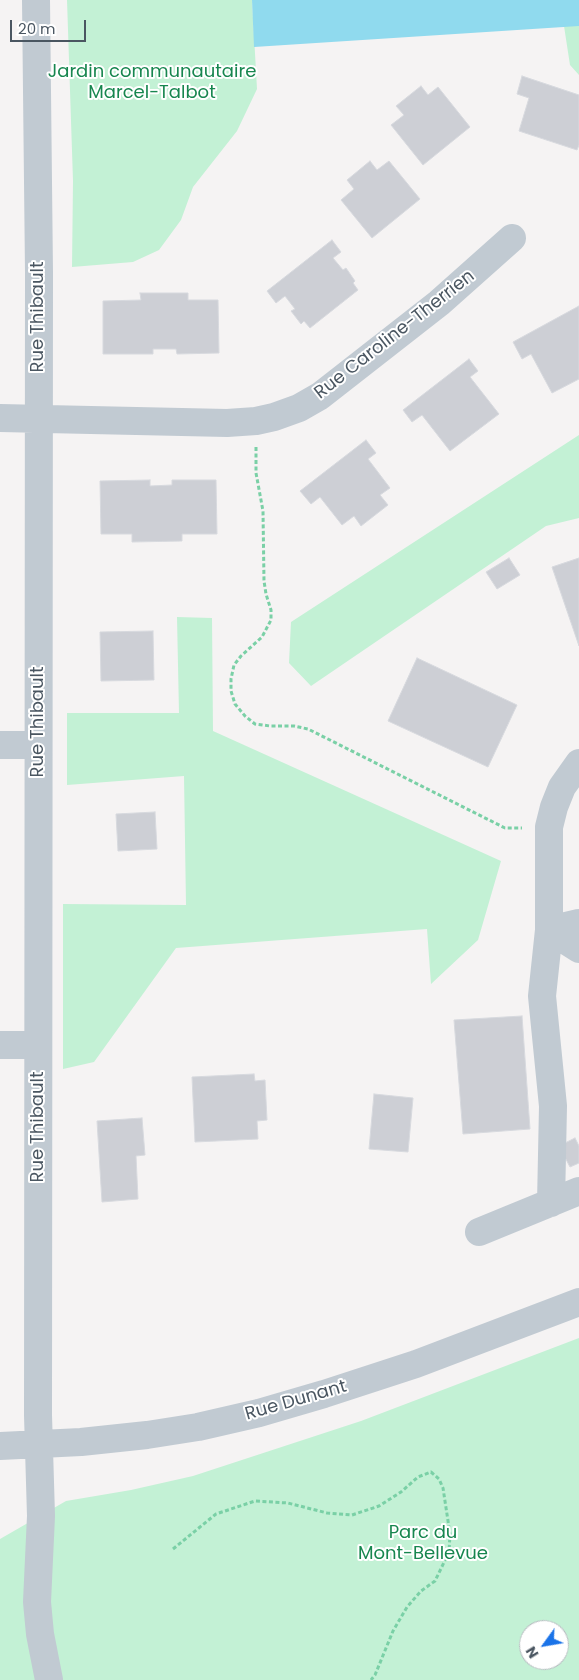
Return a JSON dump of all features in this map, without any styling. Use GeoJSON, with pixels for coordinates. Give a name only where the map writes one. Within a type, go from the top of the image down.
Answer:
{"type":"FeatureCollection","features":[{"type":"Feature","properties":{"kind":"street","name":"Rue Thibault"},"geometry":{"type":"LineString","coordinates":[[36,0],[38,1444],[41,1516],[37,1602],[40,1634],[49,1680]]}},
{"type":"Feature","properties":{"kind":"street","name":"Rue Caroline-Therrien"},"geometry":{"type":"LineString","coordinates":[[0,418],[227,423],[256,421],[274,417],[299,408],[320,396],[439,303],[512,238]]}},
{"type":"Feature","properties":{"kind":"street"},"geometry":{"type":"LineString","coordinates":[[0,745],[38,746]]}},
{"type":"Feature","properties":{"kind":"street"},"geometry":{"type":"LineString","coordinates":[[551,1203],[553,1106],[542,996],[549,930],[549,827],[562,787],[579,763]]}},
{"type":"Feature","properties":{"kind":"street"},"geometry":{"type":"LineString","coordinates":[[549,930],[579,924]]}},
{"type":"Feature","properties":{"kind":"street"},"geometry":{"type":"LineString","coordinates":[[549,930],[579,949]]}},
{"type":"Feature","properties":{"kind":"street"},"geometry":{"type":"LineString","coordinates":[[0,1045],[38,1045]]}},
{"type":"Feature","properties":{"kind":"street"},"geometry":{"type":"LineString","coordinates":[[479,1232],[579,1191]]}},
{"type":"Feature","properties":{"kind":"street","name":"Rue Dunant"},"geometry":{"type":"LineString","coordinates":[[0,1446],[81,1442],[147,1435],[198,1427],[259,1413],[416,1364],[579,1302]]}},
{"type":"Feature","properties":{"kind":"path"},"geometry":{"type":"LineString","coordinates":[[256,421],[256,473],[263,511],[264,581],[271,610],[271,620],[262,637],[234,665],[230,691],[235,704],[244,716],[255,724],[294,726],[308,729],[505,828],[549,827]]}},
{"type":"Feature","properties":{"kind":"path"},"geometry":{"type":"LineString","coordinates":[[173,1549],[216,1514],[254,1500],[288,1503],[327,1514],[352,1515],[379,1506],[401,1492],[418,1477],[431,1472],[439,1478],[443,1488],[450,1534],[449,1552],[436,1581],[421,1591],[407,1607],[393,1631],[375,1675],[371,1680]]}},
{"type":"Feature","properties":{"kind":"green space","name":"Jardin communautaire Marcel-Talbot"},"geometry":{"type":"Polygon","coordinates":[[[67,0],[252,0],[257,89],[237,131],[193,187],[181,220],[159,250],[133,262],[72,267],[73,181],[67,0]]]}},
{"type":"Feature","properties":{"kind":"green space"},"geometry":{"type":"Polygon","coordinates":[[[564,26],[579,26],[579,75],[570,65],[564,26]]]}},
{"type":"Feature","properties":{"kind":"green space"},"geometry":{"type":"Polygon","coordinates":[[[579,435],[579,518],[546,526],[311,686],[289,663],[291,622],[579,435]]]}},
{"type":"Feature","properties":{"kind":"green space"},"geometry":{"type":"Polygon","coordinates":[[[177,617],[212,618],[213,731],[501,861],[478,940],[431,984],[427,929],[176,948],[94,1062],[63,1069],[63,904],[186,905],[184,776],[67,785],[67,713],[179,713],[177,617]]]}},
{"type":"Feature","properties":{"kind":"green space","name":"Parc du Mont-Bellevue"},"geometry":{"type":"Polygon","coordinates":[[[579,1338],[579,1680],[0,1680],[0,1539],[66,1501],[131,1490],[193,1476],[361,1421],[579,1338]]]}},
{"type":"Feature","properties":{"kind":"water"},"geometry":{"type":"Polygon","coordinates":[[[252,0],[579,0],[579,26],[254,47],[252,0]]]}},
{"type":"Feature","properties":{"kind":"building"},"geometry":{"type":"Polygon","coordinates":[[[522,76],[579,95],[579,145],[577,150],[519,131],[529,98],[517,94],[522,76]]]}},
{"type":"Feature","properties":{"kind":"building"},"geometry":{"type":"Polygon","coordinates":[[[421,86],[428,95],[438,87],[470,127],[423,165],[391,125],[404,115],[396,106],[421,86]]]}},
{"type":"Feature","properties":{"kind":"building"},"geometry":{"type":"Polygon","coordinates":[[[370,161],[377,170],[389,161],[420,199],[372,238],[341,200],[354,189],[347,180],[370,161]]]}},
{"type":"Feature","properties":{"kind":"building"},"geometry":{"type":"Polygon","coordinates":[[[332,240],[341,252],[333,258],[343,270],[346,268],[355,281],[353,283],[358,290],[310,328],[304,321],[301,324],[291,311],[295,309],[285,296],[276,303],[267,291],[332,240]]]}},
{"type":"Feature","properties":{"kind":"building"},"geometry":{"type":"Polygon","coordinates":[[[140,293],[188,293],[188,300],[218,300],[219,353],[177,354],[176,349],[153,349],[153,354],[103,354],[103,301],[141,300],[140,293]]]}},
{"type":"Feature","properties":{"kind":"building"},"geometry":{"type":"Polygon","coordinates":[[[579,306],[579,379],[552,393],[531,354],[522,359],[513,342],[579,306]]]}},
{"type":"Feature","properties":{"kind":"building"},"geometry":{"type":"Polygon","coordinates":[[[469,359],[478,371],[470,377],[499,414],[450,451],[422,415],[412,422],[403,410],[469,359]]]}},
{"type":"Feature","properties":{"kind":"building"},"geometry":{"type":"Polygon","coordinates":[[[366,440],[376,453],[368,459],[390,488],[380,495],[388,505],[361,526],[354,516],[342,525],[320,497],[311,504],[300,491],[366,440]]]}},
{"type":"Feature","properties":{"kind":"building"},"geometry":{"type":"Polygon","coordinates":[[[150,480],[150,486],[172,485],[172,480],[216,480],[217,534],[182,534],[182,541],[132,542],[132,534],[101,534],[100,481],[150,480]]]}},
{"type":"Feature","properties":{"kind":"building"},"geometry":{"type":"Polygon","coordinates":[[[509,558],[520,575],[497,589],[486,572],[509,558]]]}},
{"type":"Feature","properties":{"kind":"building"},"geometry":{"type":"Polygon","coordinates":[[[579,558],[579,646],[552,567],[579,558]]]}},
{"type":"Feature","properties":{"kind":"building"},"geometry":{"type":"Polygon","coordinates":[[[153,631],[154,680],[101,681],[100,632],[153,631]]]}},
{"type":"Feature","properties":{"kind":"building"},"geometry":{"type":"Polygon","coordinates":[[[417,658],[517,705],[488,767],[388,721],[417,658]]]}},
{"type":"Feature","properties":{"kind":"building"},"geometry":{"type":"Polygon","coordinates":[[[155,812],[157,849],[118,851],[116,814],[155,812]]]}},
{"type":"Feature","properties":{"kind":"building"},"geometry":{"type":"Polygon","coordinates":[[[522,1016],[530,1129],[463,1134],[454,1020],[522,1016]]]}},
{"type":"Feature","properties":{"kind":"building"},"geometry":{"type":"Polygon","coordinates":[[[254,1074],[255,1081],[265,1080],[267,1120],[257,1121],[258,1139],[195,1142],[192,1077],[254,1074]]]}},
{"type":"Feature","properties":{"kind":"building"},"geometry":{"type":"Polygon","coordinates":[[[374,1094],[413,1098],[408,1152],[369,1149],[374,1094]]]}},
{"type":"Feature","properties":{"kind":"building"},"geometry":{"type":"Polygon","coordinates":[[[142,1118],[145,1155],[136,1156],[138,1199],[102,1202],[97,1121],[142,1118]]]}},
{"type":"Feature","properties":{"kind":"building"},"geometry":{"type":"Polygon","coordinates":[[[575,1138],[579,1146],[579,1163],[570,1167],[559,1146],[575,1138]]]}}]}
